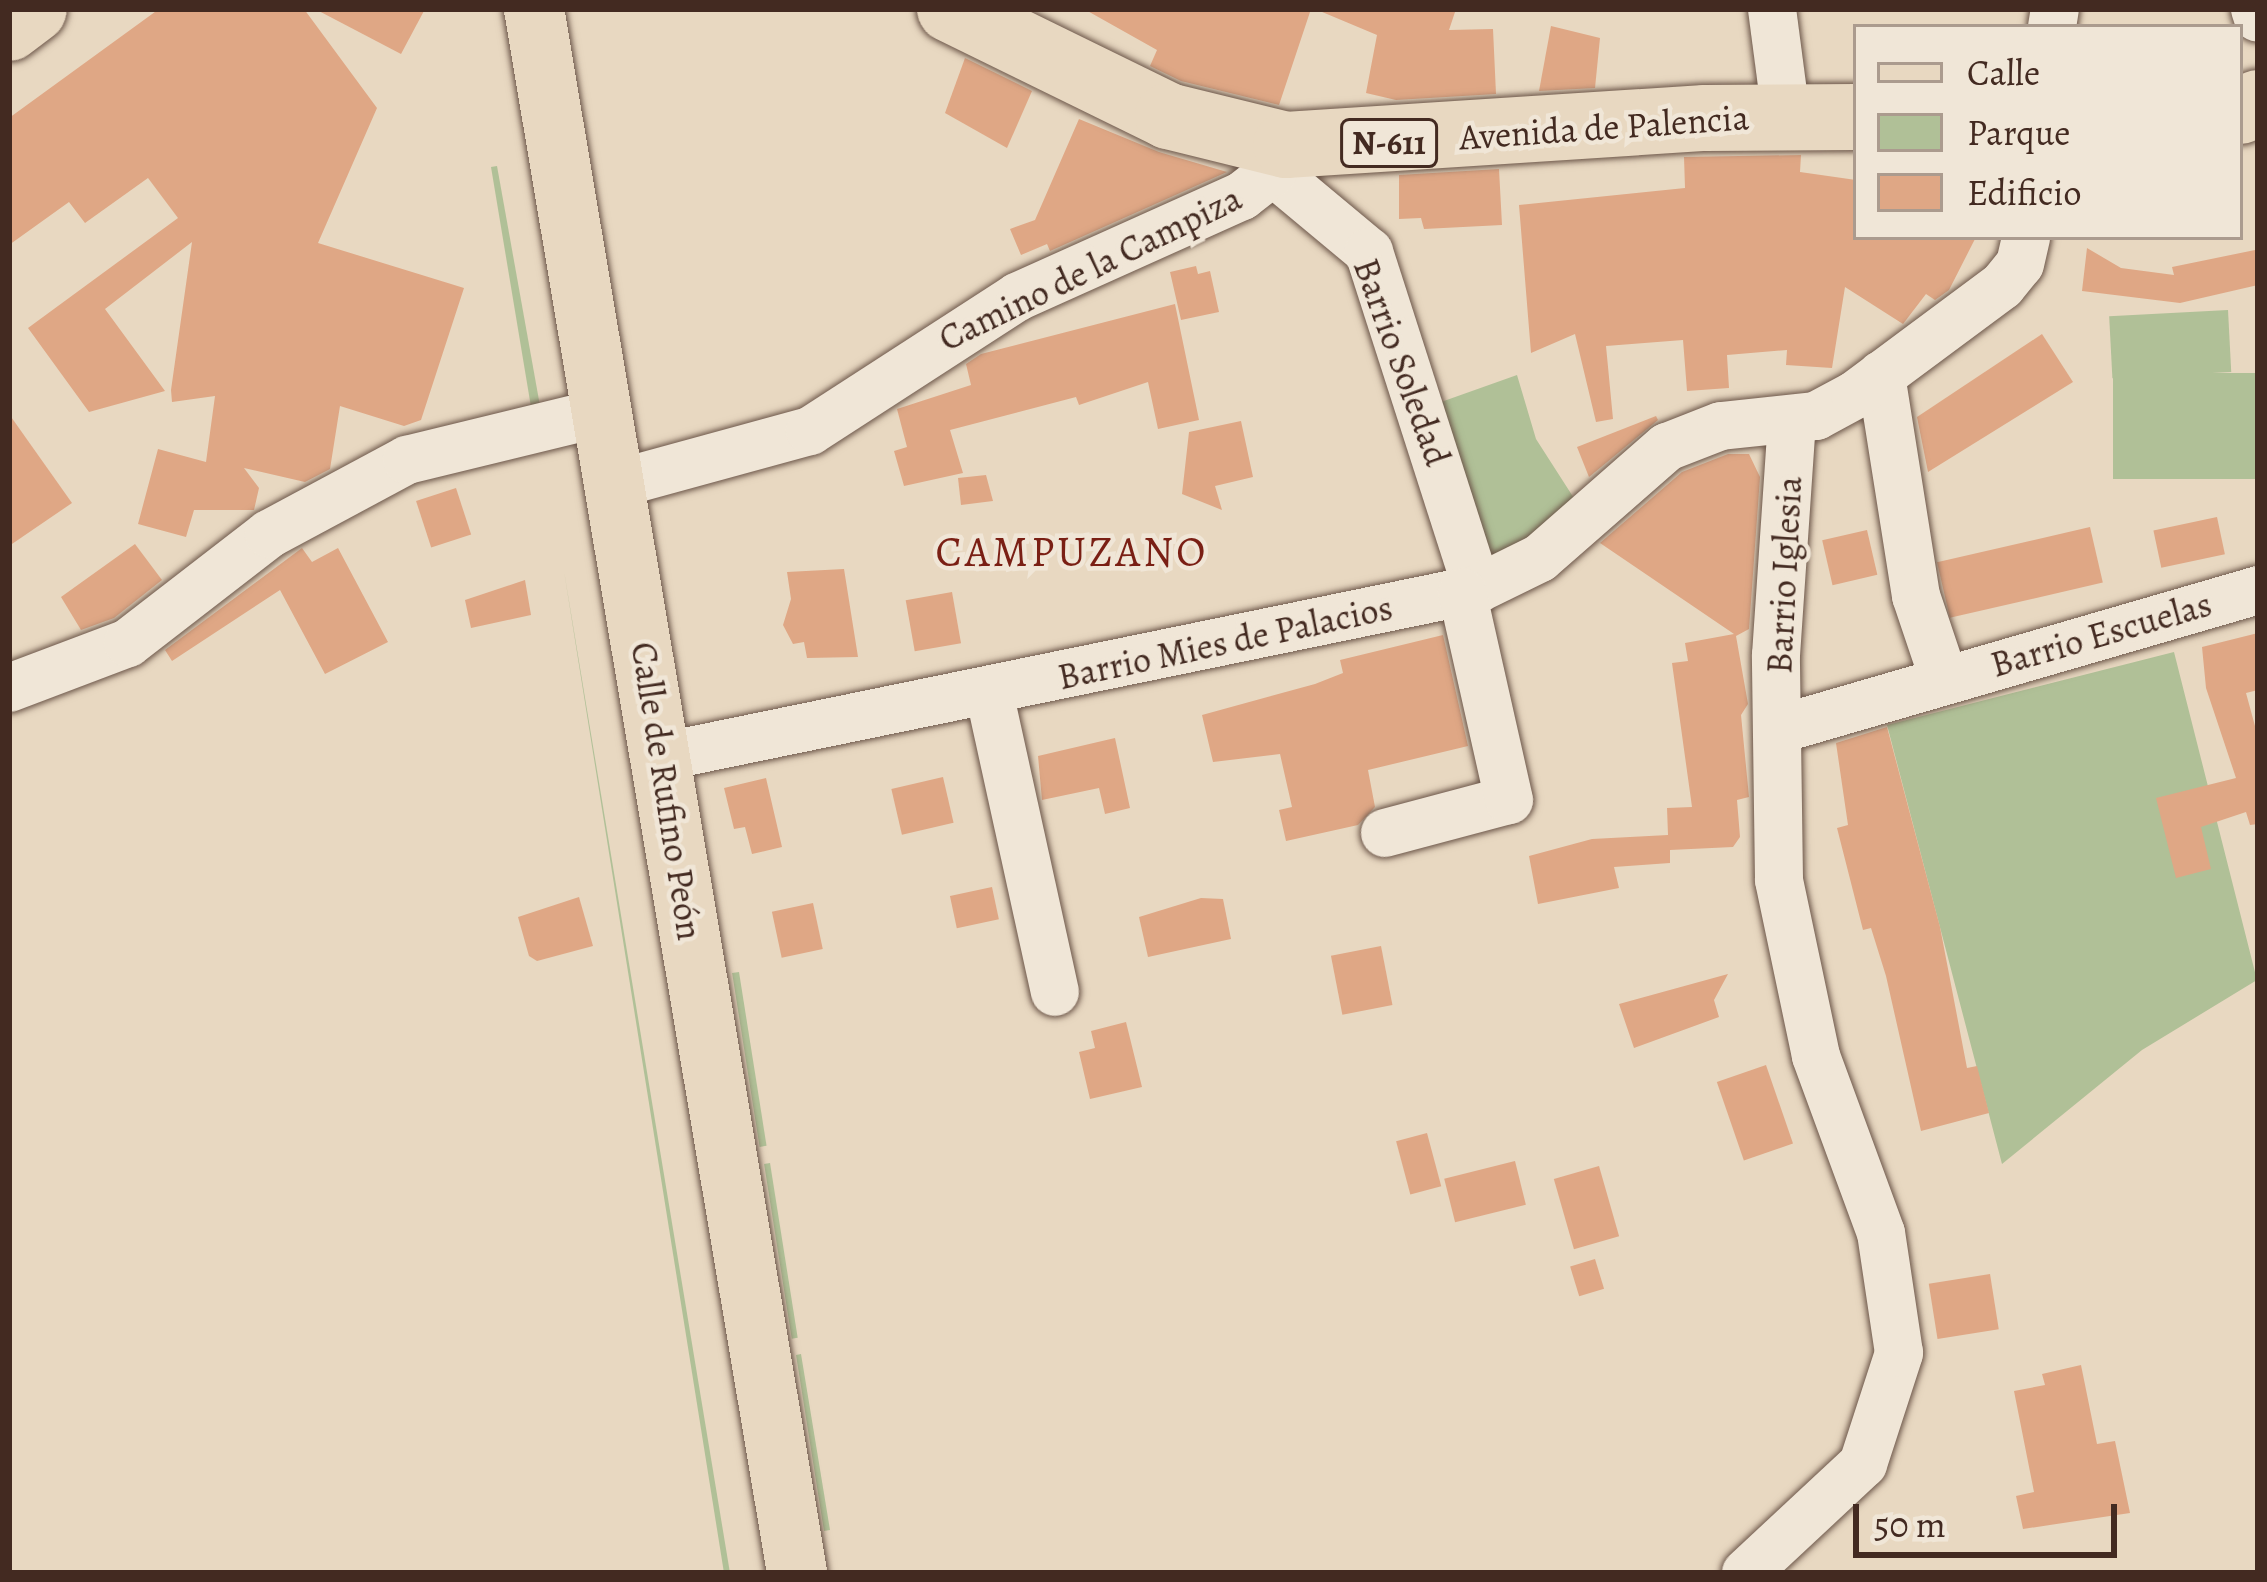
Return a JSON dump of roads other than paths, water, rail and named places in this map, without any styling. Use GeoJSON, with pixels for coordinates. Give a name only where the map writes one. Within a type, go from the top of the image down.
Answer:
{"type":"FeatureCollection","features":[{"type":"Feature","properties":{"kind":"highway"},"geometry":{"type":"LineString","coordinates":[[9,28],[34,9]]}},
{"type":"Feature","properties":{"kind":"highway","name":"Avenida de Palencia"},"geometry":{"type":"LineString","coordinates":[[950,9],[1168,116],[1280,159],[1786,115],[1853,117]]}},
{"type":"Feature","properties":{"kind":"main road","name":"Calle de Rufino Peón"},"geometry":{"type":"LineString","coordinates":[[509,9],[768,1573]]}},
{"type":"Feature","properties":{"kind":"main road","name":"Calle de Rufino Peón"},"geometry":{"type":"LineString","coordinates":[[534,9],[797,1573]]}},
{"type":"Feature","properties":{"kind":"street"},"geometry":{"type":"LineString","coordinates":[[1772,9],[1786,115]]}},
{"type":"Feature","properties":{"kind":"street"},"geometry":{"type":"LineString","coordinates":[[2255,9],[2258,18]]}},
{"type":"Feature","properties":{"kind":"street","name":"Camino de la Campiza"},"geometry":{"type":"LineString","coordinates":[[616,484],[810,430],[944,338],[1242,196],[1280,159]]}},
{"type":"Feature","properties":{"kind":"street","name":"Barrio Soledad"},"geometry":{"type":"LineString","coordinates":[[1280,159],[1369,252],[1469,591]]}},
{"type":"Feature","properties":{"kind":"street","name":"Barrio Mies de Palacios"},"geometry":{"type":"LineString","coordinates":[[661,758],[1469,591],[1540,558],[1667,447],[1721,426],[1792,421],[1836,407],[2002,286],[2020,264],[2025,240]]}},
{"type":"Feature","properties":{"kind":"street","name":"Barrio Escuelas"},"geometry":{"type":"LineString","coordinates":[[1881,375],[1916,596],[1944,679]]}},
{"type":"Feature","properties":{"kind":"street"},"geometry":{"type":"LineString","coordinates":[[9,688],[128,643],[269,534],[407,460],[579,418]]}},
{"type":"Feature","properties":{"kind":"street","name":"Barrio Iglesia"},"geometry":{"type":"LineString","coordinates":[[1780,729],[1776,656],[1792,421]]}},
{"type":"Feature","properties":{"kind":"street","name":"Barrio Escuelas"},"geometry":{"type":"LineString","coordinates":[[1780,729],[2258,590]]}},
{"type":"Feature","properties":{"kind":"street"},"geometry":{"type":"LineString","coordinates":[[1385,832],[1509,800],[1469,591]]}},
{"type":"Feature","properties":{"kind":"street"},"geometry":{"type":"LineString","coordinates":[[988,692],[1055,992]]}},
{"type":"Feature","properties":{"kind":"street"},"geometry":{"type":"LineString","coordinates":[[1746,1573],[1863,1464],[1899,1353],[1881,1233],[1816,1056],[1779,880],[1780,729]]}},
{"type":"Feature","properties":{"kind":"district","name":"CAMPUZANO"},"geometry":{"type":"Point","coordinates":[1072,552]}}]}
